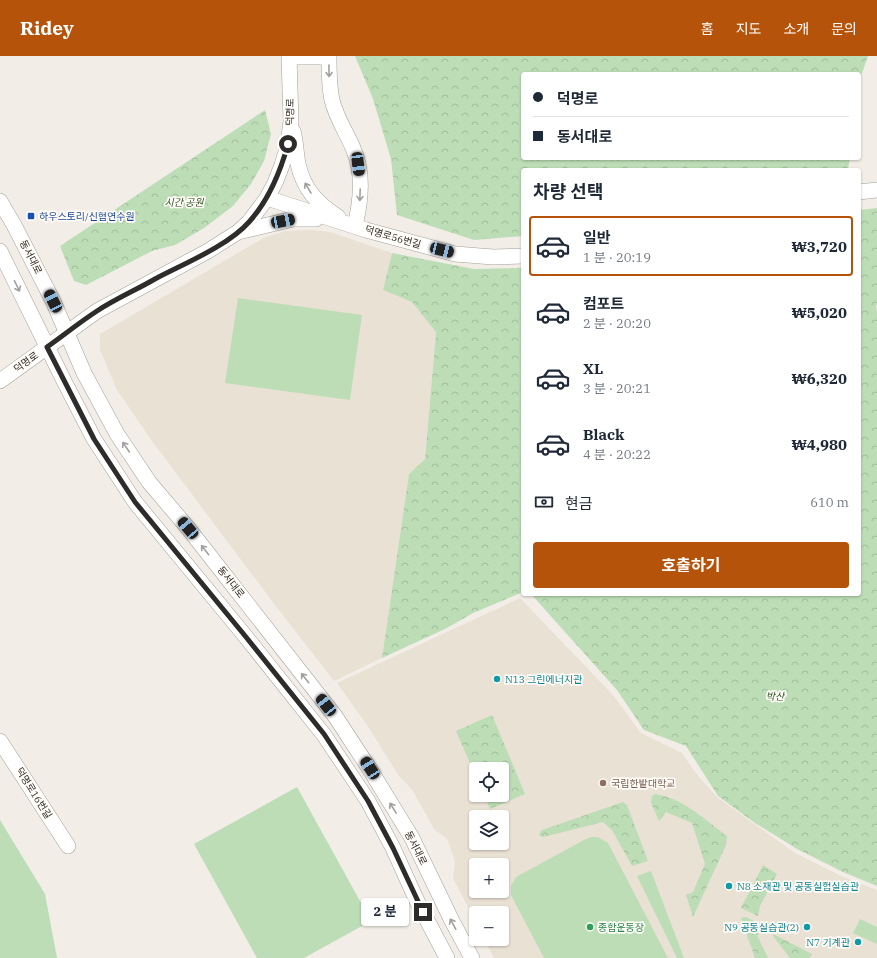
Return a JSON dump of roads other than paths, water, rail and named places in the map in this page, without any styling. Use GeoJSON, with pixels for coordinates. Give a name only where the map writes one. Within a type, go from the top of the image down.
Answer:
{"type":"FeatureCollection","features":[{"type":"Feature","properties":{"kind":"street","name":"덕명로"},"geometry":{"type":"LineString","coordinates":[[0,381],[97,311],[208,251],[238,232],[249,222],[267,198],[275,183],[288,144],[291,121],[290,57]]}},
{"type":"Feature","properties":{"kind":"street"},"geometry":{"type":"LineString","coordinates":[[290,57],[329,57],[329,80],[332,101],[353,149],[358,164],[361,185],[360,204],[351,225]]}},
{"type":"Feature","properties":{"kind":"street"},"geometry":{"type":"LineString","coordinates":[[291,121],[296,142],[298,164],[306,186],[314,198],[324,207],[351,225]]}},
{"type":"Feature","properties":{"kind":"street"},"geometry":{"type":"LineString","coordinates":[[861,192],[877,190]]}},
{"type":"Feature","properties":{"kind":"street","name":"덕명로56번길"},"geometry":{"type":"LineString","coordinates":[[267,198],[351,225],[455,254],[521,256]]}},
{"type":"Feature","properties":{"kind":"street","name":"동서대로"},"geometry":{"type":"LineString","coordinates":[[0,201],[53,301],[97,400],[117,434],[149,482],[188,528],[335,716],[370,768],[412,838],[442,901],[472,958]]}},
{"type":"Feature","properties":{"kind":"street"},"geometry":{"type":"LineString","coordinates":[[238,232],[293,219],[317,219],[351,225]]}},
{"type":"Feature","properties":{"kind":"street","name":"동서대로"},"geometry":{"type":"LineString","coordinates":[[0,250],[94,439],[135,502],[324,734],[368,801],[393,848],[417,901],[447,958]]}},
{"type":"Feature","properties":{"kind":"street","name":"덕명로16번길"},"geometry":{"type":"LineString","coordinates":[[0,741],[68,846]]}},
{"type":"Feature","properties":{"kind":"place","name":"하우스토리/신협연수원"},"geometry":{"type":"Point","coordinates":[31,216]}},
{"type":"Feature","properties":{"kind":"place","name":"N13 그린에너지관"},"geometry":{"type":"Point","coordinates":[497,679]}},
{"type":"Feature","properties":{"kind":"place","name":"국립한밭대학교"},"geometry":{"type":"Point","coordinates":[603,783]}},
{"type":"Feature","properties":{"kind":"place","name":"N8 소재관 및 공동실험실습관"},"geometry":{"type":"Point","coordinates":[729,886]}},
{"type":"Feature","properties":{"kind":"place","name":"종합운동장"},"geometry":{"type":"Point","coordinates":[590,927]}},
{"type":"Feature","properties":{"kind":"place","name":"N9 공동실습관(2)"},"geometry":{"type":"Point","coordinates":[807,927]}},
{"type":"Feature","properties":{"kind":"place","name":"N7 기계관"},"geometry":{"type":"Point","coordinates":[858,942]}},
{"type":"Feature","properties":{"kind":"park label","name":"시간 공원"},"geometry":{"type":"Point","coordinates":[184,202]}},
{"type":"Feature","properties":{"kind":"park label","name":"박산"},"geometry":{"type":"Point","coordinates":[775,696]}}]}
